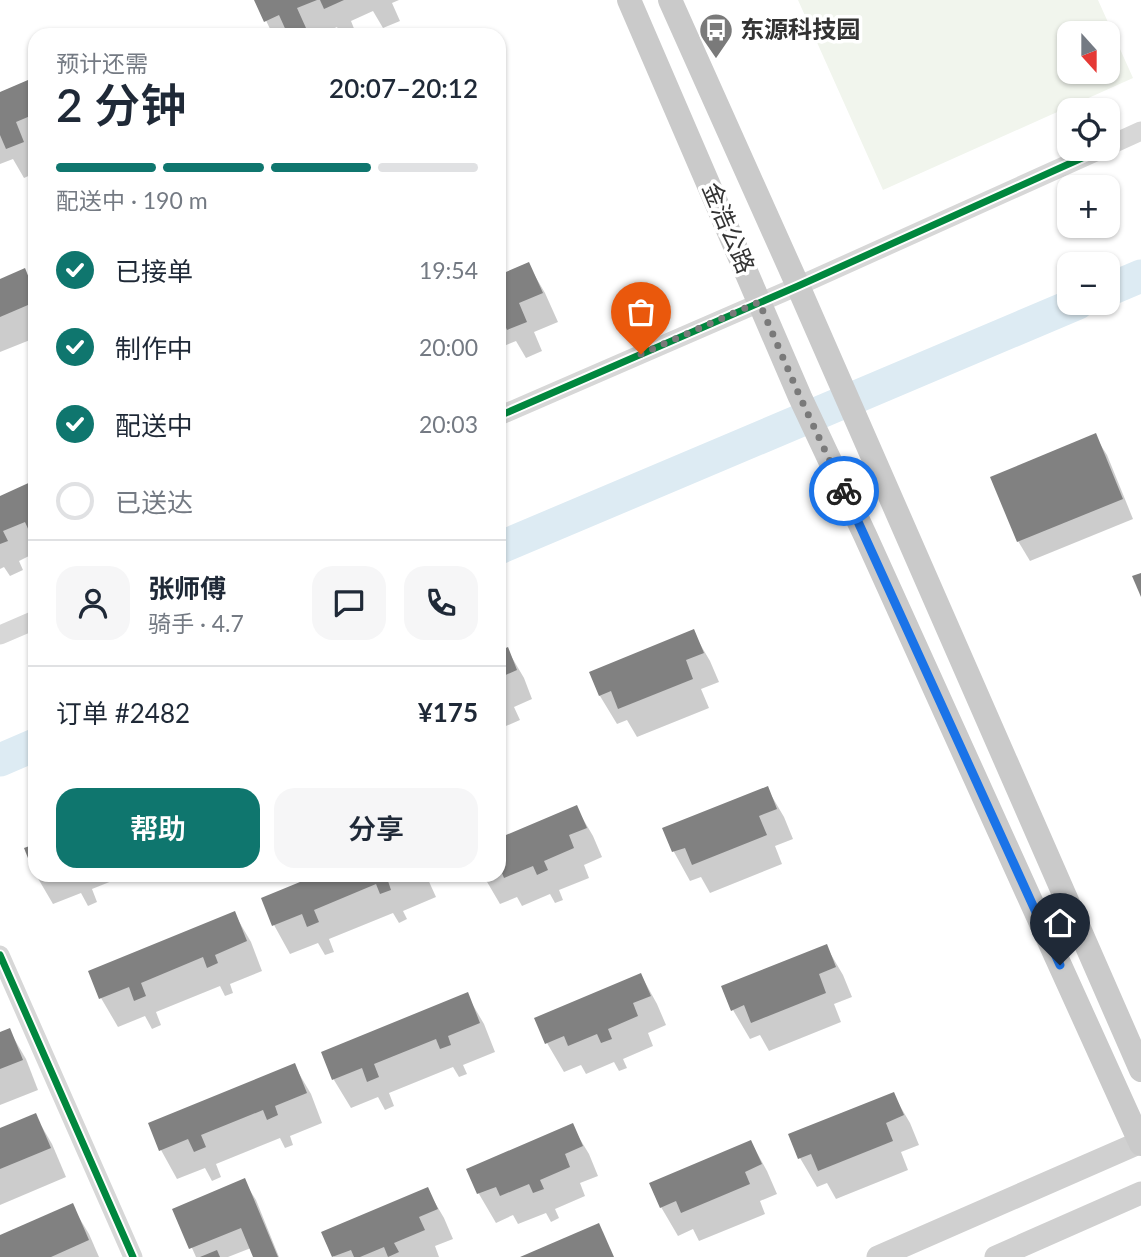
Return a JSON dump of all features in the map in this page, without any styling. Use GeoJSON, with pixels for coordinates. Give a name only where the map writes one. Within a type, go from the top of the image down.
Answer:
{"type":"FeatureCollection","features":[{"type":"Feature","properties":{"kind":"main road","name":"金浩公路"},"geometry":{"type":"LineString","coordinates":[[629,0],[800,397],[865,534],[1141,1143]]}},
{"type":"Feature","properties":{"kind":"main road"},"geometry":{"type":"LineString","coordinates":[[670,0],[1141,1070]]}},
{"type":"Feature","properties":{"kind":"main road"},"geometry":{"type":"LineString","coordinates":[[878,1257],[1141,1143]]}},
{"type":"Feature","properties":{"kind":"main road"},"geometry":{"type":"LineString","coordinates":[[996,1257],[1141,1193]]}},
{"type":"Feature","properties":{"kind":"street"},"geometry":{"type":"LineString","coordinates":[[1120,141],[1141,131]]}},
{"type":"Feature","properties":{"kind":"street"},"geometry":{"type":"LineString","coordinates":[[506,413],[1075,161]]}},
{"type":"Feature","properties":{"kind":"street"},"geometry":{"type":"LineString","coordinates":[[0,635],[28,623]]}},
{"type":"Feature","properties":{"kind":"street"},"geometry":{"type":"LineString","coordinates":[[0,955],[133,1257]]}},
{"type":"Feature","properties":{"kind":"shaded area"},"geometry":{"type":"Polygon","coordinates":[[[798,0],[1098,0],[1107,21],[1057,21],[1057,84],[1120,84],[1088,98],[1057,98],[1057,112],[883,190],[798,0]]]}},
{"type":"Feature","properties":{"kind":"shaded area"},"geometry":{"type":"Polygon","coordinates":[[[1120,49],[1133,78],[1120,84],[1120,49]]]}},
{"type":"Feature","properties":{"kind":"building"},"geometry":{"type":"Polygon","coordinates":[[[254,0],[317,0],[297,8],[306,28],[285,28],[279,15],[264,22],[254,0]]]}},
{"type":"Feature","properties":{"kind":"building"},"geometry":{"type":"Polygon","coordinates":[[[320,0],[344,0],[324,9],[320,0]]]}},
{"type":"Feature","properties":{"kind":"building"},"geometry":{"type":"Polygon","coordinates":[[[28,80],[28,117],[16,122],[24,142],[6,149],[0,135],[0,92],[28,80]]]}},
{"type":"Feature","properties":{"kind":"building"},"geometry":{"type":"Polygon","coordinates":[[[529,262],[543,293],[519,303],[527,322],[507,330],[506,328],[506,272],[529,262]]]}},
{"type":"Feature","properties":{"kind":"building"},"geometry":{"type":"Polygon","coordinates":[[[25,268],[28,276],[28,305],[0,317],[0,279],[25,268]]]}},
{"type":"Feature","properties":{"kind":"building"},"geometry":{"type":"Polygon","coordinates":[[[1096,433],[1123,499],[1017,542],[990,477],[1096,433]]]}},
{"type":"Feature","properties":{"kind":"building"},"geometry":{"type":"Polygon","coordinates":[[[28,483],[28,529],[25,522],[3,531],[8,541],[0,544],[0,496],[28,483]]]}},
{"type":"Feature","properties":{"kind":"building"},"geometry":{"type":"Polygon","coordinates":[[[1141,573],[1141,597],[1132,576],[1141,573]]]}},
{"type":"Feature","properties":{"kind":"building"},"geometry":{"type":"Polygon","coordinates":[[[694,629],[704,653],[686,660],[693,679],[618,709],[611,691],[599,696],[589,672],[694,629]]]}},
{"type":"Feature","properties":{"kind":"building"},"geometry":{"type":"Polygon","coordinates":[[[508,647],[517,670],[506,675],[508,647]]]}},
{"type":"Feature","properties":{"kind":"building"},"geometry":{"type":"Polygon","coordinates":[[[768,786],[777,809],[759,816],[767,835],[692,865],[685,848],[672,852],[662,828],[768,786]]]}},
{"type":"Feature","properties":{"kind":"building"},"geometry":{"type":"Polygon","coordinates":[[[577,805],[587,828],[569,835],[574,848],[544,861],[548,870],[537,875],[533,866],[506,877],[506,835],[577,805]]]}},
{"type":"Feature","properties":{"kind":"building"},"geometry":{"type":"Polygon","coordinates":[[[300,882],[388,882],[391,890],[380,894],[376,884],[314,910],[319,922],[307,927],[302,914],[272,926],[261,898],[300,882]]]}},
{"type":"Feature","properties":{"kind":"building"},"geometry":{"type":"Polygon","coordinates":[[[235,911],[247,941],[215,955],[218,963],[207,968],[203,957],[141,983],[146,996],[134,1001],[129,987],[99,999],[88,971],[235,911]]]}},
{"type":"Feature","properties":{"kind":"building"},"geometry":{"type":"Polygon","coordinates":[[[827,944],[836,967],[819,974],[826,993],[751,1023],[744,1005],[731,1011],[721,986],[827,944]]]}},
{"type":"Feature","properties":{"kind":"building"},"geometry":{"type":"Polygon","coordinates":[[[641,973],[651,996],[633,1003],[638,1016],[608,1029],[612,1039],[601,1043],[597,1034],[568,1046],[564,1036],[545,1044],[534,1018],[641,973]]]}},
{"type":"Feature","properties":{"kind":"building"},"geometry":{"type":"Polygon","coordinates":[[[468,992],[480,1023],[448,1036],[451,1045],[440,1049],[436,1039],[374,1064],[379,1077],[367,1082],[362,1068],[332,1080],[321,1052],[468,992]]]}},
{"type":"Feature","properties":{"kind":"building"},"geometry":{"type":"Polygon","coordinates":[[[10,1028],[23,1060],[0,1069],[0,1032],[10,1028]]]}},
{"type":"Feature","properties":{"kind":"building"},"geometry":{"type":"Polygon","coordinates":[[[295,1063],[307,1093],[275,1106],[278,1115],[267,1120],[263,1110],[201,1135],[206,1147],[194,1152],[188,1139],[159,1151],[148,1123],[295,1063]]]}},
{"type":"Feature","properties":{"kind":"building"},"geometry":{"type":"Polygon","coordinates":[[[894,1092],[904,1115],[886,1123],[893,1141],[818,1171],[811,1154],[798,1159],[788,1134],[894,1092]]]}},
{"type":"Feature","properties":{"kind":"building"},"geometry":{"type":"Polygon","coordinates":[[[36,1113],[51,1148],[0,1169],[0,1128],[36,1113]]]}},
{"type":"Feature","properties":{"kind":"building"},"geometry":{"type":"Polygon","coordinates":[[[573,1123],[583,1146],[565,1154],[570,1167],[540,1180],[544,1189],[533,1193],[529,1184],[500,1196],[496,1187],[477,1194],[466,1169],[573,1123]]]}},
{"type":"Feature","properties":{"kind":"building"},"geometry":{"type":"Polygon","coordinates":[[[751,1140],[762,1164],[745,1172],[750,1184],[681,1213],[676,1201],[660,1208],[649,1183],[751,1140]]]}},
{"type":"Feature","properties":{"kind":"building"},"geometry":{"type":"Polygon","coordinates":[[[245,1178],[278,1257],[253,1257],[241,1228],[189,1249],[172,1209],[245,1178]]]}},
{"type":"Feature","properties":{"kind":"building"},"geometry":{"type":"Polygon","coordinates":[[[428,1187],[438,1209],[419,1217],[425,1230],[394,1243],[399,1252],[388,1257],[384,1247],[360,1257],[354,1257],[351,1250],[332,1257],[321,1232],[428,1187]]]}},
{"type":"Feature","properties":{"kind":"building"},"geometry":{"type":"Polygon","coordinates":[[[73,1203],[89,1240],[51,1257],[0,1257],[0,1235],[73,1203]]]}},
{"type":"Feature","properties":{"kind":"building"},"geometry":{"type":"Polygon","coordinates":[[[599,1223],[614,1257],[520,1257],[599,1223]]]}},
{"type":"Feature","properties":{"kind":"building"},"geometry":{"type":"Polygon","coordinates":[[[217,1250],[220,1257],[200,1257],[217,1250]]]}},
{"type":"Feature","properties":{"kind":"waterway"},"geometry":{"type":"LineString","coordinates":[[1120,285],[1141,276]]}},
{"type":"Feature","properties":{"kind":"waterway"},"geometry":{"type":"LineString","coordinates":[[506,545],[1057,312]]}},
{"type":"Feature","properties":{"kind":"waterway"},"geometry":{"type":"LineString","coordinates":[[0,760],[28,748]]}},
{"type":"Feature","properties":{"kind":"cycle path"},"geometry":{"type":"LineString","coordinates":[[506,413],[1075,161]]}},
{"type":"Feature","properties":{"kind":"cycle path"},"geometry":{"type":"LineString","coordinates":[[0,955],[133,1257]]}},
{"type":"Feature","properties":{"kind":"way so far"},"geometry":{"type":"LineString","coordinates":[[641,354],[759,302],[844,491]]}},
{"type":"Feature","properties":{"kind":"place","name":"东源科技园"},"geometry":{"type":"Point","coordinates":[716,60]}},
{"type":"Feature","properties":{"kind":"route"},"geometry":{"type":"LineString","coordinates":[[844,491],[1060,965]]}}]}
